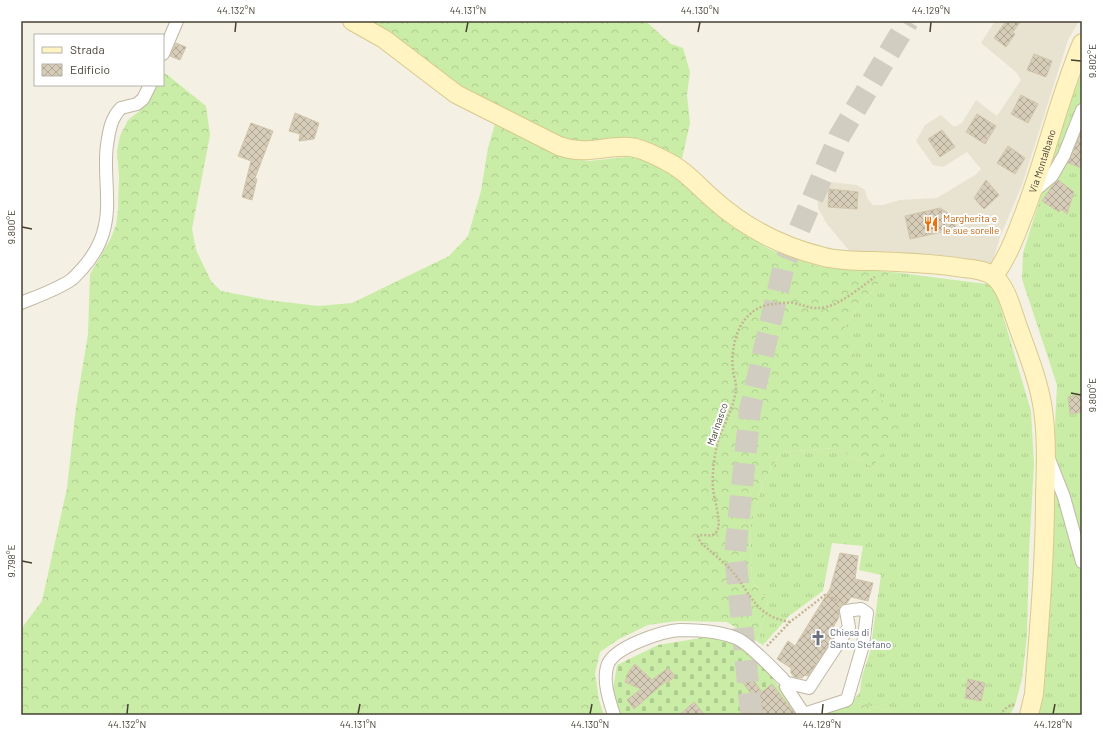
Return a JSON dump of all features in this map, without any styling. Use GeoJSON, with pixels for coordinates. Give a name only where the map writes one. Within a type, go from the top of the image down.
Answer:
{"type":"FeatureCollection","features":[{"type":"Feature","properties":{"kind":"main road"},"geometry":{"type":"LineString","coordinates":[[352,21],[384,39],[456,94],[559,146],[576,151],[629,147],[639,149],[667,161],[683,172],[721,206],[750,227],[769,237],[806,252],[826,258],[848,261],[915,262],[952,266],[978,270],[994,276],[1002,286],[1008,298],[1034,374],[1043,410],[1046,452],[1045,537],[1034,694],[1022,713]]}},
{"type":"Feature","properties":{"kind":"main road","name":"Via Montalbano"},"geometry":{"type":"LineString","coordinates":[[994,276],[1009,251],[1033,192],[1069,77],[1082,43]]}},
{"type":"Feature","properties":{"kind":"street"},"geometry":{"type":"LineString","coordinates":[[164,52],[177,21]]}},
{"type":"Feature","properties":{"kind":"street"},"geometry":{"type":"LineString","coordinates":[[21,302],[55,289],[72,279],[95,254],[105,222],[107,208],[106,156],[109,131],[121,108],[137,104],[143,98],[149,86]]}},
{"type":"Feature","properties":{"kind":"street"},"geometry":{"type":"LineString","coordinates":[[1033,192],[1052,176],[1064,155],[1082,110]]}},
{"type":"Feature","properties":{"kind":"street"},"geometry":{"type":"LineString","coordinates":[[1046,452],[1064,497],[1082,562]]}},
{"type":"Feature","properties":{"kind":"street"},"geometry":{"type":"LineString","coordinates":[[861,609],[867,613],[863,645],[847,700],[804,714],[786,687],[788,683],[809,688],[849,627],[846,611],[861,609]]}},
{"type":"Feature","properties":{"kind":"street"},"geometry":{"type":"LineString","coordinates":[[614,715],[607,688],[606,670],[611,658],[628,647],[656,635],[679,630],[724,634],[740,640],[783,679]]}},
{"type":"Feature","properties":{"kind":"path","name":"Marinasco"},"geometry":{"type":"LineString","coordinates":[[790,622],[772,617],[752,600],[733,573],[698,539],[698,536],[700,535],[712,535],[717,531],[718,526],[713,489],[713,466],[718,442],[733,403],[736,386],[732,368],[734,348],[740,328],[748,316],[756,310],[768,304],[793,303],[812,309],[828,307],[851,294],[897,262]]}},
{"type":"Feature","properties":{"kind":"path"},"geometry":{"type":"LineString","coordinates":[[758,655],[790,622],[825,595],[832,597],[844,605],[846,611]]}},
{"type":"Feature","properties":{"kind":"path"},"geometry":{"type":"LineString","coordinates":[[1000,715],[1006,708],[1011,706],[1015,706],[1022,713]]}},
{"type":"Feature","properties":{"kind":"shaded area"},"geometry":{"type":"Polygon","coordinates":[[[995,21],[1033,21],[1036,23],[1038,21],[1079,21],[1068,40],[1022,185],[1000,237],[992,264],[884,253],[851,253],[827,224],[818,208],[817,191],[821,184],[830,182],[857,185],[865,190],[867,198],[873,205],[883,205],[900,200],[937,198],[975,175],[981,169],[967,152],[943,167],[933,165],[916,141],[925,125],[941,115],[954,127],[962,123],[976,100],[997,116],[1021,80],[1016,72],[981,43],[995,21]]]}},
{"type":"Feature","properties":{"kind":"green space"},"geometry":{"type":"Polygon","coordinates":[[[371,21],[641,21],[649,24],[671,44],[683,48],[690,72],[687,95],[690,123],[682,159],[651,144],[633,139],[579,142],[566,139],[471,92],[447,77],[388,30],[371,21]]]}},
{"type":"Feature","properties":{"kind":"green space"},"geometry":{"type":"Polygon","coordinates":[[[165,73],[206,106],[210,135],[192,229],[196,250],[211,281],[221,291],[268,300],[318,306],[352,303],[449,256],[468,236],[481,191],[488,148],[495,124],[532,141],[561,157],[589,161],[626,157],[636,158],[673,174],[700,200],[732,227],[771,250],[821,267],[892,272],[879,283],[860,304],[841,334],[899,427],[873,467],[835,448],[781,452],[763,482],[750,528],[752,581],[768,601],[758,642],[727,622],[677,621],[648,625],[619,639],[600,652],[595,673],[599,700],[604,715],[21,715],[21,629],[42,601],[67,488],[76,407],[88,334],[90,274],[110,240],[116,225],[119,176],[117,151],[120,136],[128,120],[146,106],[157,86],[164,86],[165,73]]]}},
{"type":"Feature","properties":{"kind":"green space"},"geometry":{"type":"Polygon","coordinates":[[[1082,73],[1082,715],[1039,715],[1040,688],[1050,614],[1052,486],[1057,385],[1022,279],[1023,253],[1073,94],[1082,73]]]}},
{"type":"Feature","properties":{"kind":"green space"},"geometry":{"type":"Polygon","coordinates":[[[892,272],[994,285],[1031,411],[1034,464],[1029,552],[1027,636],[1022,679],[1015,705],[1010,715],[902,715],[897,712],[852,702],[860,692],[862,676],[870,652],[881,575],[859,570],[863,546],[832,543],[823,591],[789,616],[763,645],[758,642],[768,601],[752,581],[750,528],[763,482],[781,452],[835,448],[873,467],[841,334],[860,304],[879,283],[892,272]]]}},
{"type":"Feature","properties":{"kind":"green space"},"geometry":{"type":"Polygon","coordinates":[[[707,637],[743,638],[800,715],[621,715],[612,695],[617,665],[658,645],[707,637]]]}},
{"type":"Feature","properties":{"kind":"green space"},"geometry":{"type":"Polygon","coordinates":[[[852,702],[898,712],[902,715],[818,715],[852,702]]]}},
{"type":"Feature","properties":{"kind":"building"},"geometry":{"type":"Polygon","coordinates":[[[1006,21],[1021,21],[1013,32],[1015,34],[1006,47],[994,38],[1006,21]]]}},
{"type":"Feature","properties":{"kind":"building"},"geometry":{"type":"Polygon","coordinates":[[[176,43],[186,47],[180,60],[170,56],[176,43]]]}},
{"type":"Feature","properties":{"kind":"building"},"geometry":{"type":"Polygon","coordinates":[[[1034,54],[1052,61],[1046,77],[1027,70],[1034,54]]]}},
{"type":"Feature","properties":{"kind":"building"},"geometry":{"type":"Polygon","coordinates":[[[1021,95],[1038,104],[1028,123],[1011,114],[1021,95]]]}},
{"type":"Feature","properties":{"kind":"building"},"geometry":{"type":"Polygon","coordinates":[[[295,113],[319,123],[314,139],[299,141],[300,134],[289,131],[295,113]]]}},
{"type":"Feature","properties":{"kind":"building"},"geometry":{"type":"Polygon","coordinates":[[[977,114],[996,126],[985,144],[966,132],[977,114]]]}},
{"type":"Feature","properties":{"kind":"building"},"geometry":{"type":"Polygon","coordinates":[[[251,123],[273,131],[255,178],[257,179],[252,200],[242,197],[251,161],[238,156],[251,123]]]}},
{"type":"Feature","properties":{"kind":"building"},"geometry":{"type":"Polygon","coordinates":[[[942,130],[955,147],[940,157],[928,139],[942,130]]]}},
{"type":"Feature","properties":{"kind":"building"},"geometry":{"type":"Polygon","coordinates":[[[1082,130],[1082,168],[1068,163],[1082,130]]]}},
{"type":"Feature","properties":{"kind":"building"},"geometry":{"type":"Polygon","coordinates":[[[1008,146],[1025,158],[1015,174],[997,163],[1008,146]]]}},
{"type":"Feature","properties":{"kind":"building"},"geometry":{"type":"Polygon","coordinates":[[[986,180],[999,195],[984,209],[974,198],[986,180]]]}},
{"type":"Feature","properties":{"kind":"building"},"geometry":{"type":"Polygon","coordinates":[[[1058,180],[1074,192],[1067,214],[1061,209],[1059,212],[1042,201],[1058,180]]]}},
{"type":"Feature","properties":{"kind":"building"},"geometry":{"type":"Polygon","coordinates":[[[829,189],[858,192],[857,209],[828,207],[829,189]]]}},
{"type":"Feature","properties":{"kind":"building","name":"Margherita e le sue sorelle"},"geometry":{"type":"Polygon","coordinates":[[[940,208],[953,216],[956,229],[910,239],[905,216],[940,208]]]}},
{"type":"Feature","properties":{"kind":"building"},"geometry":{"type":"Polygon","coordinates":[[[1082,395],[1082,412],[1070,414],[1068,397],[1082,395]]]}},
{"type":"Feature","properties":{"kind":"building"},"geometry":{"type":"Polygon","coordinates":[[[840,553],[858,556],[855,579],[873,583],[868,601],[851,597],[847,603],[841,605],[839,609],[839,617],[831,631],[836,634],[808,676],[805,675],[802,678],[794,677],[791,673],[791,668],[777,659],[788,641],[795,646],[830,589],[840,553]]]}},
{"type":"Feature","properties":{"kind":"building"},"geometry":{"type":"Polygon","coordinates":[[[635,664],[652,680],[668,668],[675,676],[667,683],[666,681],[634,709],[627,700],[641,689],[625,682],[629,671],[635,664]]]}},
{"type":"Feature","properties":{"kind":"building"},"geometry":{"type":"Polygon","coordinates":[[[746,670],[762,692],[772,684],[796,715],[748,715],[742,708],[754,698],[738,676],[746,670]]]}},
{"type":"Feature","properties":{"kind":"building"},"geometry":{"type":"Polygon","coordinates":[[[968,679],[985,683],[981,701],[965,698],[968,679]]]}},
{"type":"Feature","properties":{"kind":"building"},"geometry":{"type":"Polygon","coordinates":[[[694,702],[705,715],[679,715],[694,702]]]}},
{"type":"Feature","properties":{"kind":"tunnel"},"geometry":{"type":"LineString","coordinates":[[752,715],[735,554],[750,410],[784,265],[839,137],[908,21]]}},
{"type":"Feature","properties":{"kind":"place","name":"Margherita e le sue sorelle"},"geometry":{"type":"Point","coordinates":[931,224]}},
{"type":"Feature","properties":{"kind":"place","name":"Chiesa di Santo Stefano"},"geometry":{"type":"Point","coordinates":[818,638]}}]}
